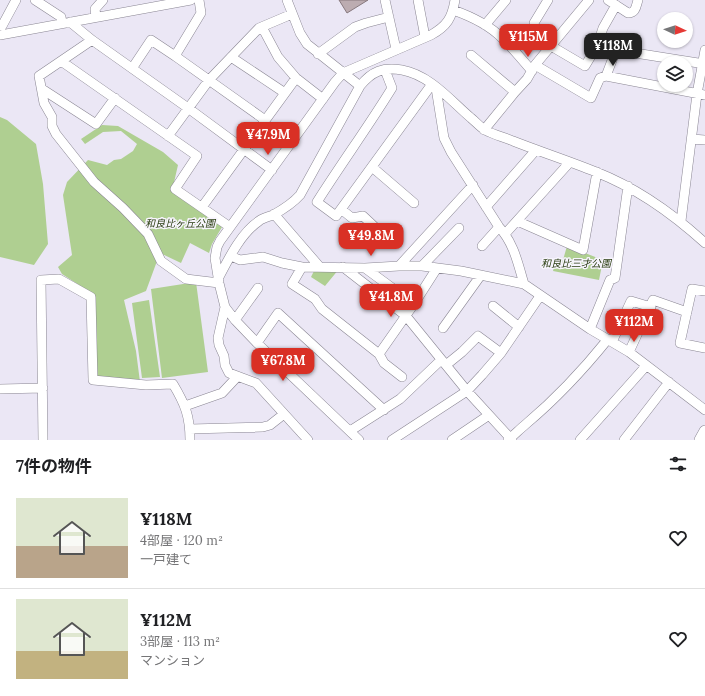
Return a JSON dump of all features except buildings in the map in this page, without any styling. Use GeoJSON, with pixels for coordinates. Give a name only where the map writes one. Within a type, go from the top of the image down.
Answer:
{"type":"FeatureCollection","features":[{"type":"Feature","properties":{"kind":"main road"},"geometry":{"type":"LineString","coordinates":[[700,440],[705,431]]}},
{"type":"Feature","properties":{"kind":"street"},"geometry":{"type":"LineString","coordinates":[[1,30],[16,0]]}},
{"type":"Feature","properties":{"kind":"street"},"geometry":{"type":"LineString","coordinates":[[35,0],[132,67],[272,170]]}},
{"type":"Feature","properties":{"kind":"street"},"geometry":{"type":"LineString","coordinates":[[96,17],[95,9],[103,0]]}},
{"type":"Feature","properties":{"kind":"street"},"geometry":{"type":"LineString","coordinates":[[1,30],[66,22],[191,0]]}},
{"type":"Feature","properties":{"kind":"street"},"geometry":{"type":"LineString","coordinates":[[175,56],[201,13],[199,0]]}},
{"type":"Feature","properties":{"kind":"street"},"geometry":{"type":"LineString","coordinates":[[287,0],[300,33],[307,44],[360,86]]}},
{"type":"Feature","properties":{"kind":"street"},"geometry":{"type":"LineString","coordinates":[[385,0],[396,49]]}},
{"type":"Feature","properties":{"kind":"street"},"geometry":{"type":"LineString","coordinates":[[418,0],[426,37]]}},
{"type":"Feature","properties":{"kind":"street"},"geometry":{"type":"LineString","coordinates":[[359,440],[257,343],[225,307],[214,258],[215,251],[216,247],[230,227],[343,73],[441,29],[448,22],[455,0]]}},
{"type":"Feature","properties":{"kind":"street"},"geometry":{"type":"LineString","coordinates":[[485,25],[506,0]]}},
{"type":"Feature","properties":{"kind":"street"},"geometry":{"type":"LineString","coordinates":[[534,23],[548,0]]}},
{"type":"Feature","properties":{"kind":"street"},"geometry":{"type":"LineString","coordinates":[[484,130],[527,79],[551,46],[589,0]]}},
{"type":"Feature","properties":{"kind":"street"},"geometry":{"type":"LineString","coordinates":[[551,46],[586,66],[597,46],[612,2],[632,13],[635,11],[638,0]]}},
{"type":"Feature","properties":{"kind":"street"},"geometry":{"type":"LineString","coordinates":[[453,10],[465,14],[485,25],[502,37],[534,68],[591,98],[600,78],[606,76],[701,95]]}},
{"type":"Feature","properties":{"kind":"street"},"geometry":{"type":"LineString","coordinates":[[168,136],[209,80],[259,28],[292,14]]}},
{"type":"Feature","properties":{"kind":"street"},"geometry":{"type":"LineString","coordinates":[[318,54],[356,27],[366,22],[389,17]]}},
{"type":"Feature","properties":{"kind":"street"},"geometry":{"type":"LineString","coordinates":[[262,27],[278,57],[296,78],[323,99]]}},
{"type":"Feature","properties":{"kind":"street"},"geometry":{"type":"LineString","coordinates":[[92,40],[39,76],[44,103],[52,117],[52,126],[56,134],[94,182],[123,208],[148,234],[161,261],[186,279],[219,281]]}},
{"type":"Feature","properties":{"kind":"street"},"geometry":{"type":"LineString","coordinates":[[132,67],[151,40],[265,120]]}},
{"type":"Feature","properties":{"kind":"street"},"geometry":{"type":"LineString","coordinates":[[606,76],[616,50],[704,64]]}},
{"type":"Feature","properties":{"kind":"street"},"geometry":{"type":"LineString","coordinates":[[682,221],[692,139],[701,95],[705,50]]}},
{"type":"Feature","properties":{"kind":"street"},"geometry":{"type":"LineString","coordinates":[[471,55],[515,92]]}},
{"type":"Feature","properties":{"kind":"street"},"geometry":{"type":"LineString","coordinates":[[231,57],[285,92]]}},
{"type":"Feature","properties":{"kind":"street"},"geometry":{"type":"LineString","coordinates":[[61,60],[197,156],[175,189],[230,227]]}},
{"type":"Feature","properties":{"kind":"street"},"geometry":{"type":"LineString","coordinates":[[219,281],[231,256],[242,238],[250,229],[259,221],[295,201],[300,195],[360,86],[368,76],[385,70],[403,70],[418,75],[434,86],[484,130],[597,172],[628,186],[682,221],[705,242]]}},
{"type":"Feature","properties":{"kind":"street"},"geometry":{"type":"LineString","coordinates":[[385,70],[392,88],[364,132],[349,151],[317,202],[336,216],[434,86]]}},
{"type":"Feature","properties":{"kind":"street"},"geometry":{"type":"LineString","coordinates":[[202,207],[296,78]]}},
{"type":"Feature","properties":{"kind":"street"},"geometry":{"type":"LineString","coordinates":[[434,86],[444,138],[451,152],[515,253],[524,284]]}},
{"type":"Feature","properties":{"kind":"street"},"geometry":{"type":"LineString","coordinates":[[42,89],[96,124],[115,98]]}},
{"type":"Feature","properties":{"kind":"street"},"geometry":{"type":"LineString","coordinates":[[692,139],[705,140]]}},
{"type":"Feature","properties":{"kind":"street"},"geometry":{"type":"LineString","coordinates":[[486,207],[536,150]]}},
{"type":"Feature","properties":{"kind":"street"},"geometry":{"type":"LineString","coordinates":[[482,246],[517,221],[570,162]]}},
{"type":"Feature","properties":{"kind":"street"},"geometry":{"type":"LineString","coordinates":[[372,167],[414,204]]}},
{"type":"Feature","properties":{"kind":"street"},"geometry":{"type":"LineString","coordinates":[[517,221],[583,250],[597,172]]}},
{"type":"Feature","properties":{"kind":"street"},"geometry":{"type":"LineString","coordinates":[[399,266],[473,185]]}},
{"type":"Feature","properties":{"kind":"street"},"geometry":{"type":"LineString","coordinates":[[590,329],[610,280],[615,278],[628,186]]}},
{"type":"Feature","properties":{"kind":"street"},"geometry":{"type":"LineString","coordinates":[[341,209],[352,218],[363,216],[379,230]]}},
{"type":"Feature","properties":{"kind":"street"},"geometry":{"type":"LineString","coordinates":[[274,214],[319,266]]}},
{"type":"Feature","properties":{"kind":"street"},"geometry":{"type":"LineString","coordinates":[[422,266],[459,228]]}},
{"type":"Feature","properties":{"kind":"street"},"geometry":{"type":"LineString","coordinates":[[231,256],[240,260],[263,257],[302,267],[319,266],[366,268],[422,266],[524,284],[590,329],[629,352],[705,410]]}},
{"type":"Feature","properties":{"kind":"street"},"geometry":{"type":"LineString","coordinates":[[302,267],[292,284],[315,299],[322,309],[379,354],[384,363],[402,377]]}},
{"type":"Feature","properties":{"kind":"street"},"geometry":{"type":"LineString","coordinates":[[343,267],[406,316],[467,391],[510,439],[543,410],[585,368],[610,340],[631,301],[651,307]]}},
{"type":"Feature","properties":{"kind":"street"},"geometry":{"type":"LineString","coordinates":[[366,268],[414,304]]}},
{"type":"Feature","properties":{"kind":"street"},"geometry":{"type":"LineString","coordinates":[[379,354],[421,294],[437,268]]}},
{"type":"Feature","properties":{"kind":"street"},"geometry":{"type":"LineString","coordinates":[[443,328],[481,276]]}},
{"type":"Feature","properties":{"kind":"street"},"geometry":{"type":"LineString","coordinates":[[43,440],[42,280],[59,279],[91,297],[93,380],[146,385],[173,384],[185,406],[190,429],[190,440]]}},
{"type":"Feature","properties":{"kind":"street"},"geometry":{"type":"LineString","coordinates":[[235,320],[258,288]]}},
{"type":"Feature","properties":{"kind":"street"},"geometry":{"type":"LineString","coordinates":[[705,291],[692,289],[680,343],[705,348]]}},
{"type":"Feature","properties":{"kind":"street"},"geometry":{"type":"LineString","coordinates":[[392,440],[467,391],[501,353],[540,296]]}},
{"type":"Feature","properties":{"kind":"street"},"geometry":{"type":"LineString","coordinates":[[629,352],[653,300],[687,312]]}},
{"type":"Feature","properties":{"kind":"street"},"geometry":{"type":"LineString","coordinates":[[493,306],[519,327]]}},
{"type":"Feature","properties":{"kind":"street"},"geometry":{"type":"LineString","coordinates":[[225,307],[218,338],[219,345],[224,356],[225,365],[229,373],[256,383],[308,440]]}},
{"type":"Feature","properties":{"kind":"street"},"geometry":{"type":"LineString","coordinates":[[257,343],[278,313],[384,410]]}},
{"type":"Feature","properties":{"kind":"street"},"geometry":{"type":"LineString","coordinates":[[350,431],[400,399],[444,362],[462,352],[478,336],[501,353]]}},
{"type":"Feature","properties":{"kind":"street"},"geometry":{"type":"LineString","coordinates":[[580,440],[646,366]]}},
{"type":"Feature","properties":{"kind":"street"},"geometry":{"type":"LineString","coordinates":[[185,406],[222,393],[237,377]]}},
{"type":"Feature","properties":{"kind":"street"},"geometry":{"type":"LineString","coordinates":[[624,440],[668,382]]}},
{"type":"Feature","properties":{"kind":"street"},"geometry":{"type":"LineString","coordinates":[[0,389],[43,388]]}},
{"type":"Feature","properties":{"kind":"street"},"geometry":{"type":"LineString","coordinates":[[190,429],[263,427],[270,425],[284,414]]}},
{"type":"Feature","properties":{"kind":"street"},"geometry":{"type":"LineString","coordinates":[[452,440],[489,415]]}},
{"type":"Feature","properties":{"kind":"green space"},"geometry":{"type":"Polygon","coordinates":[[[0,117],[7,120],[36,144],[43,184],[48,244],[34,265],[0,257],[0,117]]]}},
{"type":"Feature","properties":{"kind":"green space","name":"和良比ヶ丘公園"},"geometry":{"type":"Polygon","coordinates":[[[102,125],[118,126],[163,152],[178,165],[172,191],[222,227],[212,244],[209,253],[190,243],[181,263],[160,253],[146,291],[124,300],[136,351],[140,382],[96,376],[94,299],[79,285],[62,274],[58,267],[72,255],[63,195],[67,182],[88,160],[107,165],[114,160],[121,159],[133,151],[137,144],[121,131],[103,132],[85,144],[81,139],[102,125]]]}},
{"type":"Feature","properties":{"kind":"green space","name":"和良比三才公園"},"geometry":{"type":"Polygon","coordinates":[[[567,246],[603,260],[599,280],[553,271],[557,258],[563,260],[567,246]]]}},
{"type":"Feature","properties":{"kind":"green space"},"geometry":{"type":"Polygon","coordinates":[[[315,269],[339,269],[325,286],[311,277],[315,269]]]}},
{"type":"Feature","properties":{"kind":"green space"},"geometry":{"type":"Polygon","coordinates":[[[196,282],[208,372],[162,378],[151,289],[196,282]]]}},
{"type":"Feature","properties":{"kind":"green space"},"geometry":{"type":"Polygon","coordinates":[[[149,300],[160,377],[142,378],[132,303],[149,300]]]}}]}
